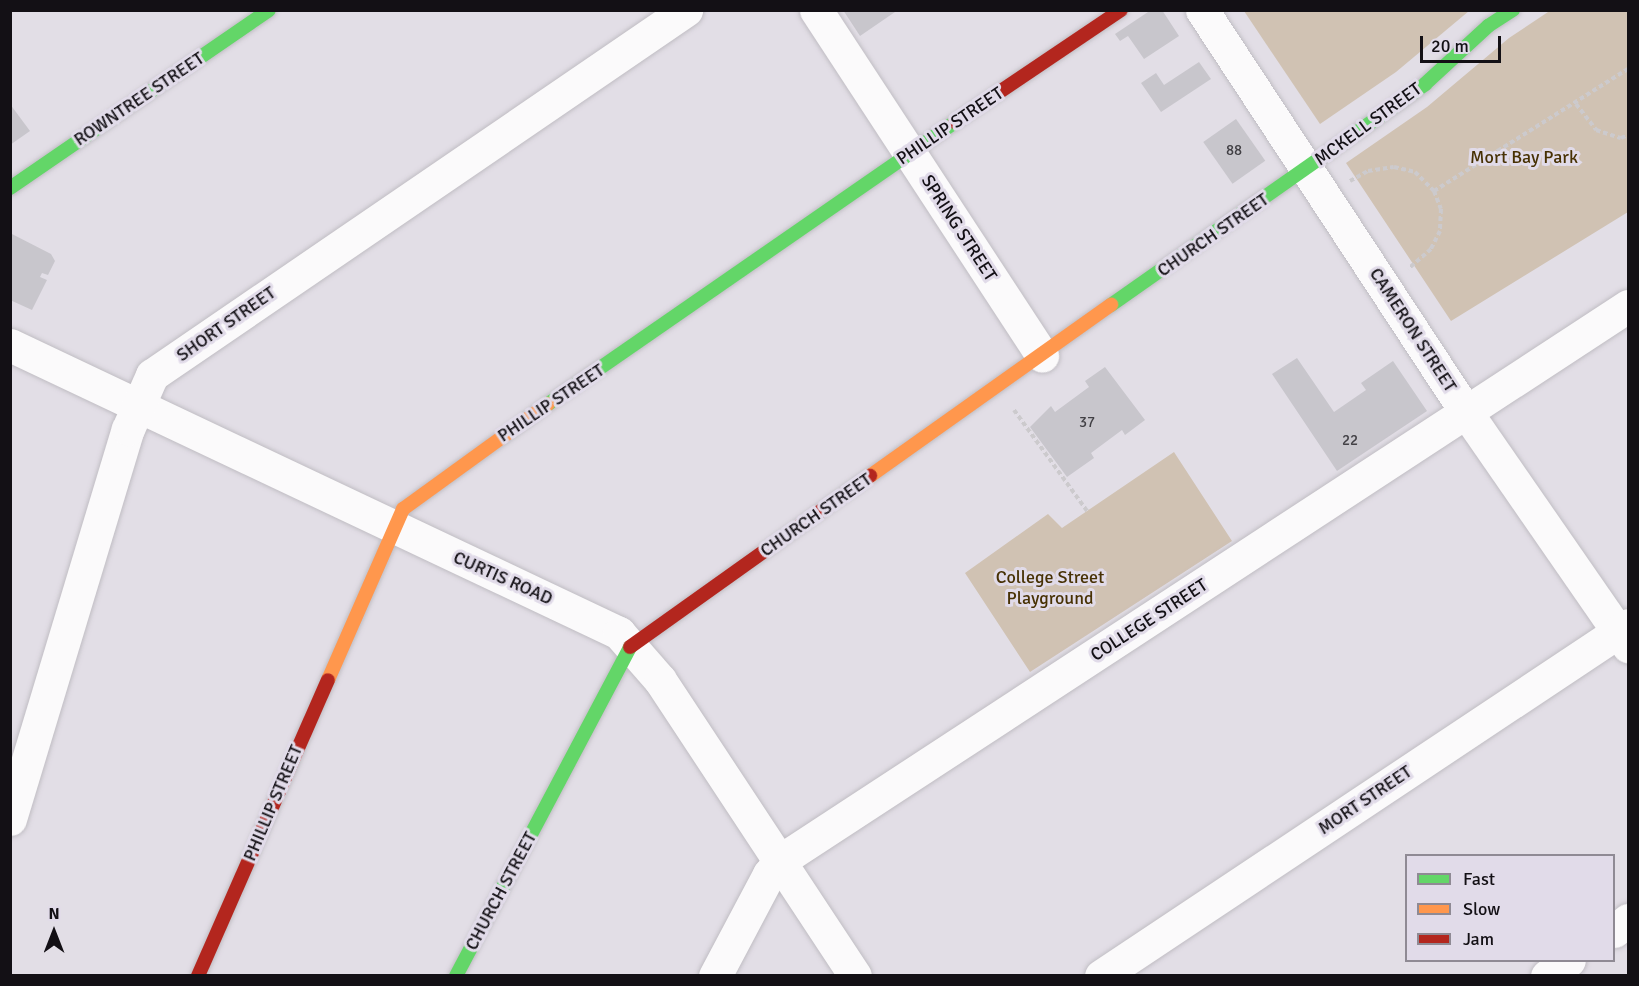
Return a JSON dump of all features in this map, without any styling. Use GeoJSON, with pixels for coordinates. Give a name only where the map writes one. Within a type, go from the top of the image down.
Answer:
{"type":"FeatureCollection","features":[{"type":"Feature","properties":{"kind":"street","name":"ROWNTREE STREET"},"geometry":{"type":"LineString","coordinates":[[10,188],[269,10]]}},
{"type":"Feature","properties":{"kind":"street","name":"SHORT STREET"},"geometry":{"type":"LineString","coordinates":[[10,819],[138,404],[152,375],[686,10]]}},
{"type":"Feature","properties":{"kind":"street","name":"SPRING STREET"},"geometry":{"type":"LineString","coordinates":[[816,10],[1042,356]]}},
{"type":"Feature","properties":{"kind":"street","name":"PHILLIP STREET"},"geometry":{"type":"LineString","coordinates":[[198,975],[392,528],[418,494],[909,153],[1121,10]]}},
{"type":"Feature","properties":{"kind":"street","name":"CAMERON STREET"},"geometry":{"type":"LineString","coordinates":[[1202,10],[1306,169],[1326,195],[1466,412],[1625,634]]}},
{"type":"Feature","properties":{"kind":"street","name":"MCKELL STREET"},"geometry":{"type":"LineString","coordinates":[[1306,169],[1425,84],[1488,26],[1513,10]]}},
{"type":"Feature","properties":{"kind":"street","name":"CHURCH STREET"},"geometry":{"type":"LineString","coordinates":[[456,975],[632,644],[1306,169]]}},
{"type":"Feature","properties":{"kind":"street","name":"COLLEGE STREET"},"geometry":{"type":"LineString","coordinates":[[715,975],[769,874],[781,860],[1629,306]]}},
{"type":"Feature","properties":{"kind":"street","name":"CURTIS ROAD"},"geometry":{"type":"LineString","coordinates":[[10,345],[138,404],[392,528],[600,622],[632,644],[781,860],[855,975]]}},
{"type":"Feature","properties":{"kind":"street","name":"MORT STREET"},"geometry":{"type":"LineString","coordinates":[[1101,975],[1625,634]]}},
{"type":"Feature","properties":{"kind":"street"},"geometry":{"type":"LineString","coordinates":[[1615,929],[1629,920]]}},
{"type":"Feature","properties":{"kind":"street"},"geometry":{"type":"LineString","coordinates":[[1547,975],[1566,962]]}},
{"type":"Feature","properties":{"kind":"path"},"geometry":{"type":"LineString","coordinates":[[1434,191],[1629,69]]}},
{"type":"Feature","properties":{"kind":"path"},"geometry":{"type":"LineString","coordinates":[[1576,104],[1596,130],[1621,138],[1629,135]]}},
{"type":"Feature","properties":{"kind":"path"},"geometry":{"type":"LineString","coordinates":[[1326,195],[1368,171],[1394,167],[1415,172],[1434,191],[1441,209],[1440,231],[1431,249],[1409,269],[1383,283]]}},
{"type":"Feature","properties":{"kind":"path"},"geometry":{"type":"LineString","coordinates":[[998,388],[1087,511]]}},
{"type":"Feature","properties":{"kind":"green space","name":"Mort Bay Park"},"geometry":{"type":"Polygon","coordinates":[[[1551,10],[1628,11],[1628,212],[1451,321],[1346,163],[1427,107],[1509,38],[1551,10]]]}},
{"type":"Feature","properties":{"kind":"green space"},"geometry":{"type":"Polygon","coordinates":[[[1244,11],[1469,11],[1396,72],[1320,124],[1244,11]]]}},
{"type":"Feature","properties":{"kind":"green space","name":"College Street Playground"},"geometry":{"type":"Polygon","coordinates":[[[1174,452],[1232,541],[1030,672],[965,573],[1048,514],[1062,528],[1174,452]]]}},
{"type":"Feature","properties":{"kind":"building"},"geometry":{"type":"Polygon","coordinates":[[[843,10],[894,10],[895,12],[860,36],[843,10]]]}},
{"type":"Feature","properties":{"kind":"building"},"geometry":{"type":"Polygon","coordinates":[[[1151,10],[1162,10],[1179,36],[1144,59],[1128,36],[1120,41],[1115,34],[1151,10]]]}},
{"type":"Feature","properties":{"kind":"building"},"geometry":{"type":"Polygon","coordinates":[[[1199,62],[1211,79],[1161,112],[1141,83],[1156,73],[1164,85],[1199,62]]]}},
{"type":"Feature","properties":{"kind":"building"},"geometry":{"type":"Polygon","coordinates":[[[10,104],[30,131],[10,145],[10,104]]]}},
{"type":"Feature","properties":{"kind":"building"},"geometry":{"type":"Polygon","coordinates":[[[1236,119],[1265,161],[1232,184],[1203,142],[1236,119]]]}},
{"type":"Feature","properties":{"kind":"building"},"geometry":{"type":"Polygon","coordinates":[[[10,233],[51,254],[55,261],[48,275],[42,273],[40,277],[47,280],[32,310],[10,300],[10,233]]]}},
{"type":"Feature","properties":{"kind":"building"},"geometry":{"type":"Polygon","coordinates":[[[1297,358],[1334,412],[1366,390],[1361,383],[1393,361],[1427,411],[1337,471],[1272,374],[1297,358]]]}},
{"type":"Feature","properties":{"kind":"building"},"geometry":{"type":"Polygon","coordinates":[[[1105,367],[1145,420],[1125,435],[1122,430],[1091,453],[1094,458],[1067,477],[1030,427],[1051,406],[1055,412],[1089,387],[1085,381],[1105,367]]]}},
{"type":"Feature","properties":{"kind":"traffic: fast"},"geometry":{"type":"LineString","coordinates":[[10,188],[269,10]]}},
{"type":"Feature","properties":{"kind":"traffic: fast"},"geometry":{"type":"LineString","coordinates":[[1111,305],[1425,84],[1488,26],[1513,10]]}},
{"type":"Feature","properties":{"kind":"traffic: fast"},"geometry":{"type":"LineString","coordinates":[[548,404],[955,122]]}},
{"type":"Feature","properties":{"kind":"traffic: fast"},"geometry":{"type":"LineString","coordinates":[[456,976],[630,647]]}},
{"type":"Feature","properties":{"kind":"traffic: slow"},"geometry":{"type":"LineString","coordinates":[[870,476],[1111,305]]}},
{"type":"Feature","properties":{"kind":"traffic: slow"},"geometry":{"type":"LineString","coordinates":[[328,680],[403,509],[548,404]]}},
{"type":"Feature","properties":{"kind":"traffic: jam"},"geometry":{"type":"LineString","coordinates":[[955,122],[1121,10]]}},
{"type":"Feature","properties":{"kind":"traffic: jam"},"geometry":{"type":"LineString","coordinates":[[630,647],[870,476]]}},
{"type":"Feature","properties":{"kind":"traffic: jam"},"geometry":{"type":"LineString","coordinates":[[198,976],[328,680]]}}]}
